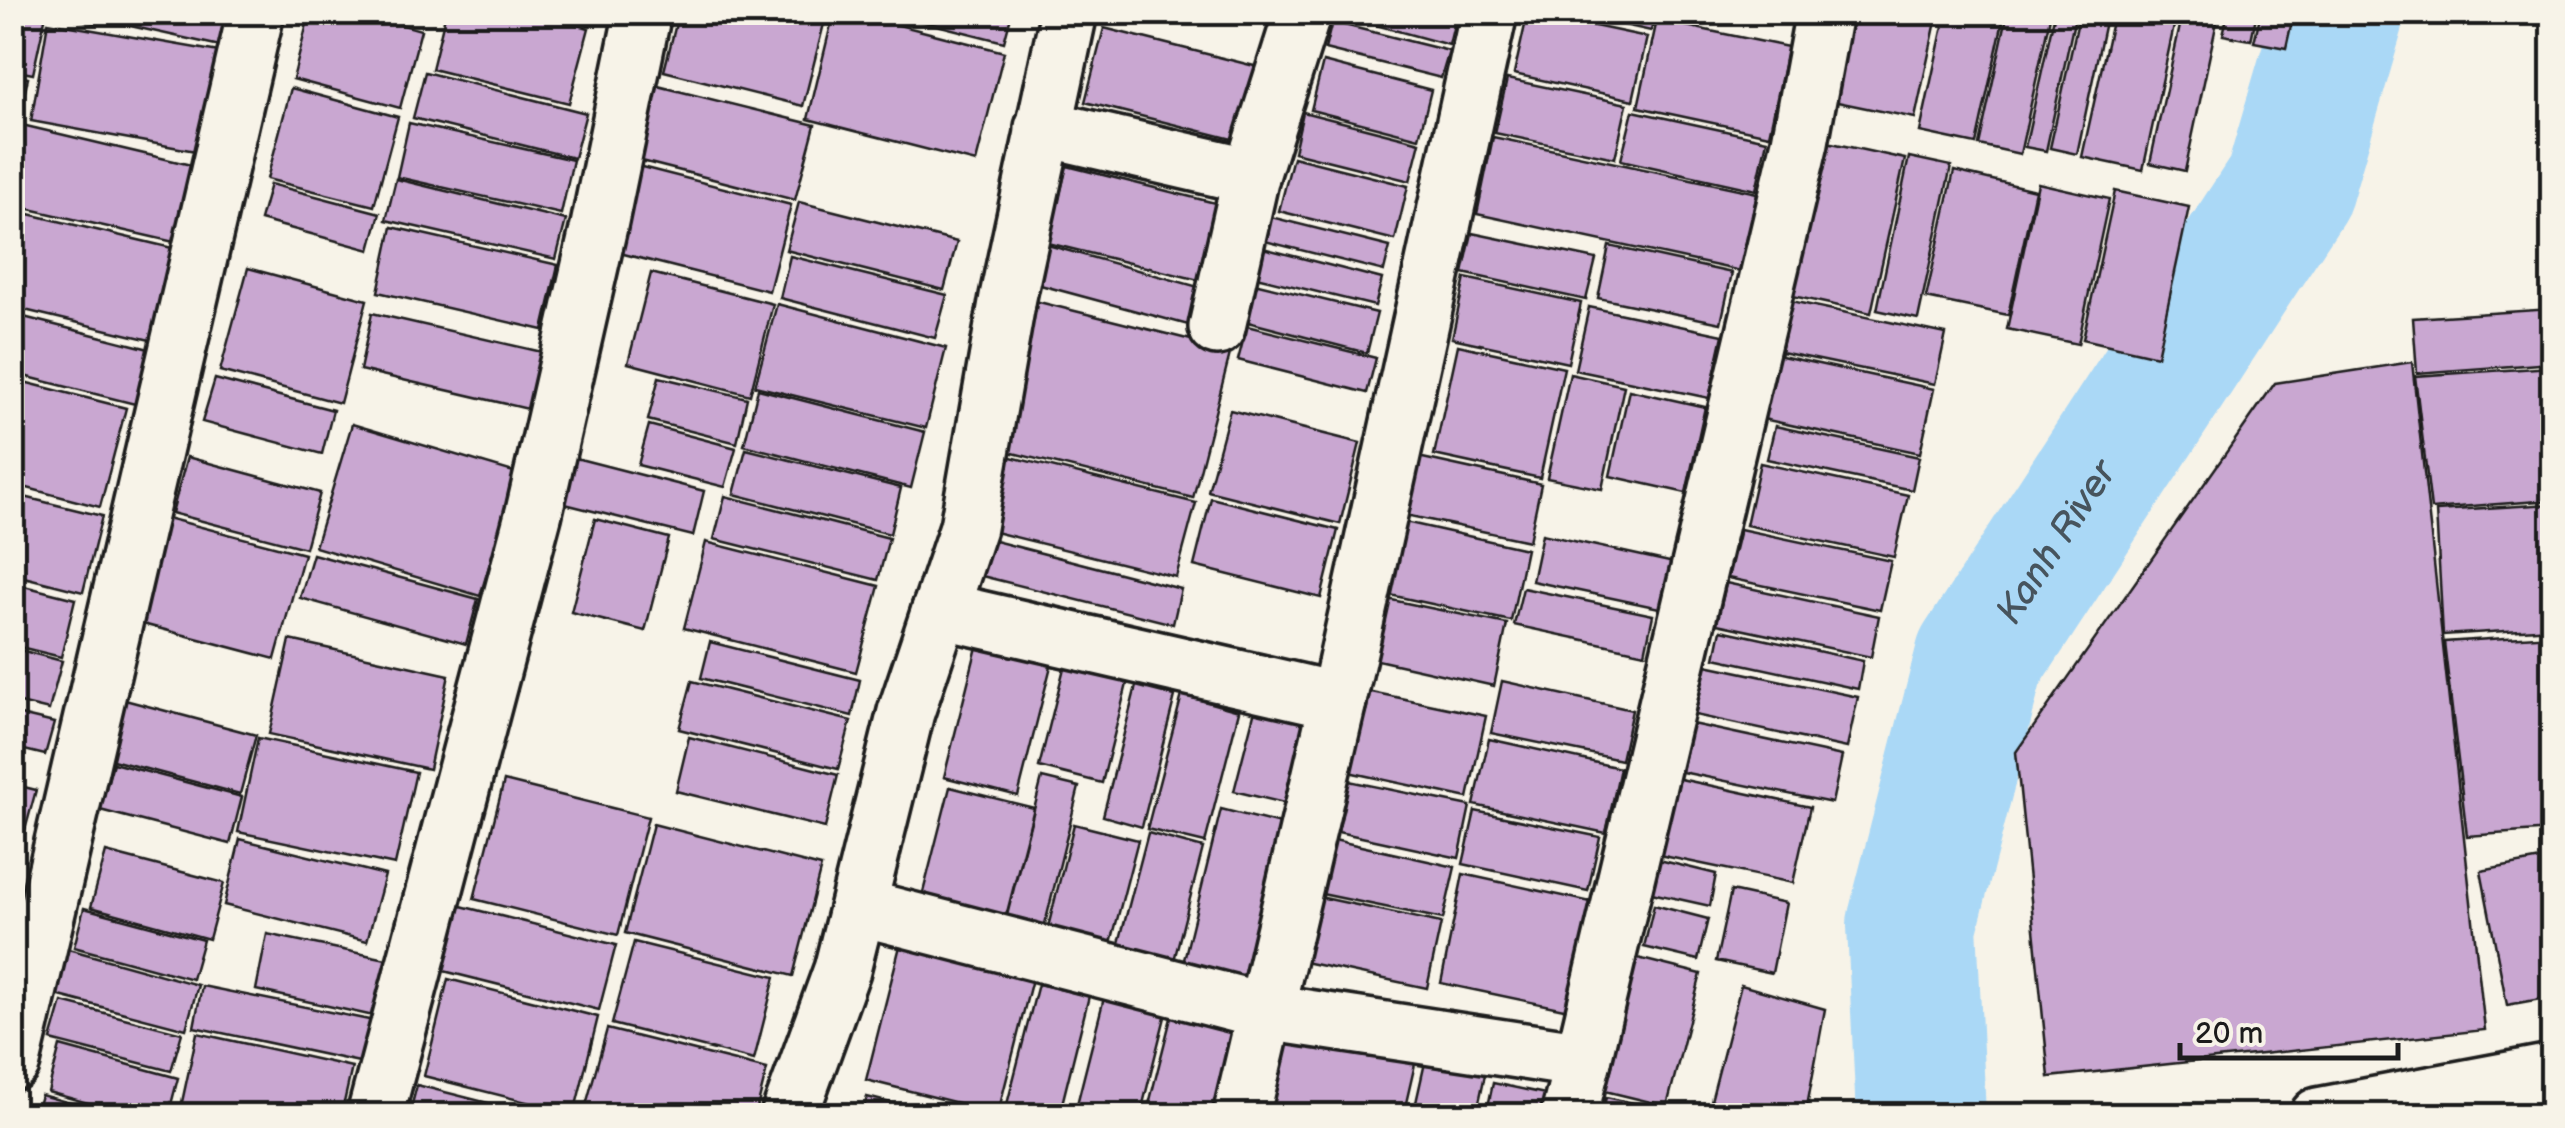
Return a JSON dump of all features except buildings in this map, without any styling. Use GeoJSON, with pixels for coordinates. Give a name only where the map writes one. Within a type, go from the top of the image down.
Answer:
{"type":"FeatureCollection","features":[{"type":"Feature","properties":{"kind":"street"},"geometry":{"type":"LineString","coordinates":[[12,1062],[256,12]]}},
{"type":"Feature","properties":{"kind":"street"},"geometry":{"type":"LineString","coordinates":[[375,1116],[534,512],[643,12]]}},
{"type":"Feature","properties":{"kind":"street"},"geometry":{"type":"LineString","coordinates":[[789,1116],[842,970],[906,712],[968,527],[1008,296],[1069,12]]}},
{"type":"Feature","properties":{"kind":"street"},"geometry":{"type":"LineString","coordinates":[[1217,327],[1252,176],[1303,12]]}},
{"type":"Feature","properties":{"kind":"street"},"geometry":{"type":"LineString","coordinates":[[1241,1116],[1338,702],[1489,12]]}},
{"type":"Feature","properties":{"kind":"street"},"geometry":{"type":"LineString","coordinates":[[1569,1116],[1800,142],[1824,12]]}},
{"type":"Feature","properties":{"kind":"street"},"geometry":{"type":"LineString","coordinates":[[1043,128],[1252,176]]}},
{"type":"Feature","properties":{"kind":"street"},"geometry":{"type":"LineString","coordinates":[[940,610],[1338,702]]}},
{"type":"Feature","properties":{"kind":"street"},"geometry":{"type":"LineString","coordinates":[[859,907],[1267,1012],[1583,1060]]}},
{"type":"Feature","properties":{"kind":"street"},"geometry":{"type":"LineString","coordinates":[[2318,1116],[2552,1072]]}},
{"type":"Feature","properties":{"kind":"waterway","name":"Kanh River"},"geometry":{"type":"LineString","coordinates":[[1921,1116],[1912,925],[1980,659],[2289,186],[2340,12]]}}]}
